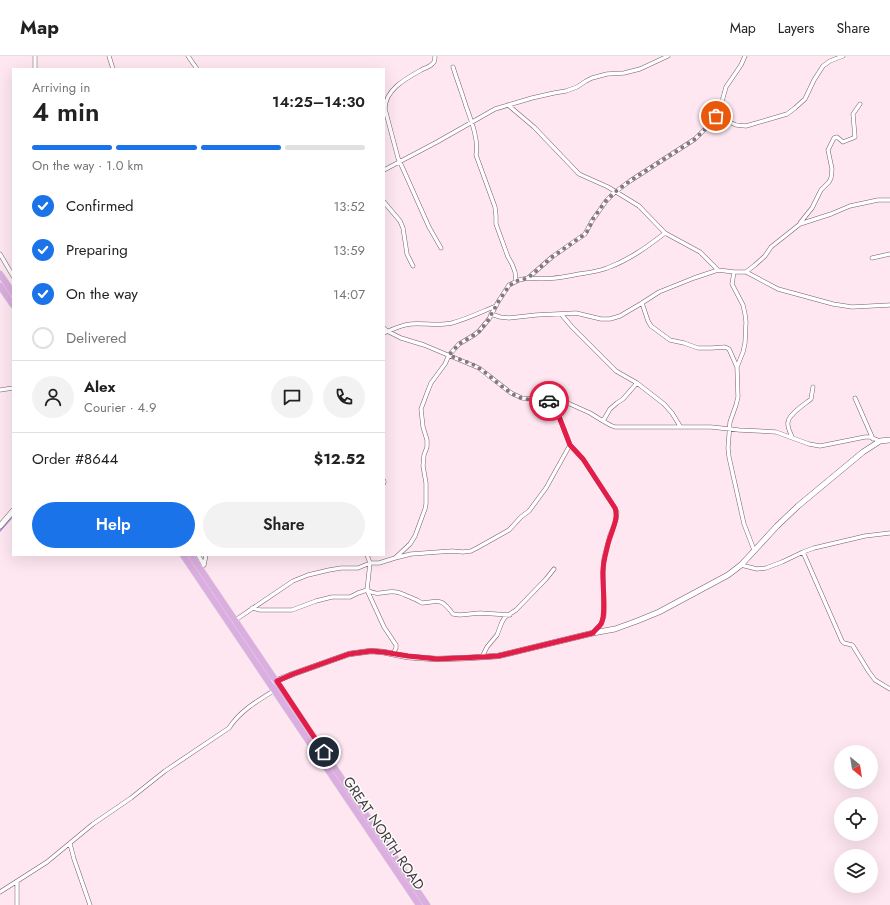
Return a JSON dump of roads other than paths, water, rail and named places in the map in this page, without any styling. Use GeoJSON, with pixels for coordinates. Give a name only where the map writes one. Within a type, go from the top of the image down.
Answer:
{"type":"FeatureCollection","features":[{"type":"Feature","properties":{"kind":"main road"},"geometry":{"type":"LineString","coordinates":[[0,274],[12,292]]}},
{"type":"Feature","properties":{"kind":"main road"},"geometry":{"type":"LineString","coordinates":[[0,286],[12,304]]}},
{"type":"Feature","properties":{"kind":"main road","name":"GREAT NORTH ROAD"},"geometry":{"type":"LineString","coordinates":[[183,556],[419,905]]}},
{"type":"Feature","properties":{"kind":"main road","name":"GREAT NORTH ROAD"},"geometry":{"type":"LineString","coordinates":[[192,556],[202,567],[235,620],[427,905]]}},
{"type":"Feature","properties":{"kind":"street"},"geometry":{"type":"LineString","coordinates":[[35,56],[35,68]]}},
{"type":"Feature","properties":{"kind":"street"},"geometry":{"type":"LineString","coordinates":[[109,56],[113,68]]}},
{"type":"Feature","properties":{"kind":"street"},"geometry":{"type":"LineString","coordinates":[[188,56],[196,68]]}},
{"type":"Feature","properties":{"kind":"street"},"geometry":{"type":"LineString","coordinates":[[435,56],[434,62],[399,84],[394,89],[385,102],[385,109],[399,162],[441,248]]}},
{"type":"Feature","properties":{"kind":"street"},"geometry":{"type":"LineString","coordinates":[[385,169],[437,142],[494,109],[547,94],[566,91],[577,87],[592,78],[640,69],[668,56]]}},
{"type":"Feature","properties":{"kind":"street"},"geometry":{"type":"LineString","coordinates":[[528,278],[552,257],[585,234],[589,229],[592,220],[606,201],[615,192],[695,139],[709,125],[716,116],[721,105],[726,87],[741,65],[745,56]]}},
{"type":"Feature","properties":{"kind":"street"},"geometry":{"type":"LineString","coordinates":[[716,116],[736,124],[746,126],[787,114],[805,99],[823,66],[830,61],[843,56]]}},
{"type":"Feature","properties":{"kind":"street"},"geometry":{"type":"LineString","coordinates":[[453,67],[477,144],[476,155],[495,206],[496,224],[515,272],[516,281]]}},
{"type":"Feature","properties":{"kind":"street"},"geometry":{"type":"LineString","coordinates":[[746,272],[764,256],[771,247],[800,224],[812,208],[821,190],[831,178],[832,169],[828,150],[834,138],[837,137],[843,142],[855,137],[856,134],[853,114],[860,104]]}},
{"type":"Feature","properties":{"kind":"street"},"geometry":{"type":"LineString","coordinates":[[508,105],[534,127],[579,174],[608,187],[640,206],[665,233],[700,252],[718,270]]}},
{"type":"Feature","properties":{"kind":"street"},"geometry":{"type":"LineString","coordinates":[[800,224],[850,206],[878,200],[890,200]]}},
{"type":"Feature","properties":{"kind":"street"},"geometry":{"type":"LineString","coordinates":[[385,203],[400,221],[403,228],[407,254],[413,266]]}},
{"type":"Feature","properties":{"kind":"street"},"geometry":{"type":"LineString","coordinates":[[395,558],[410,544],[415,536],[425,509],[426,483],[422,466],[427,447],[427,440],[422,427],[421,410],[431,384],[445,364],[449,355],[459,344],[480,331],[509,286],[516,281],[528,278],[560,278],[607,268],[637,254],[665,233]]}},
{"type":"Feature","properties":{"kind":"street"},"geometry":{"type":"LineString","coordinates":[[0,254],[12,274]]}},
{"type":"Feature","properties":{"kind":"street"},"geometry":{"type":"LineString","coordinates":[[872,258],[890,254]]}},
{"type":"Feature","properties":{"kind":"street"},"geometry":{"type":"LineString","coordinates":[[491,314],[509,318],[576,313],[601,319],[610,319],[620,316],[658,292],[718,270],[746,272],[778,289],[852,308],[890,305]]}},
{"type":"Feature","properties":{"kind":"street"},"geometry":{"type":"LineString","coordinates":[[734,272],[732,284],[746,314],[745,343],[737,367]]}},
{"type":"Feature","properties":{"kind":"street"},"geometry":{"type":"LineString","coordinates":[[642,303],[651,326],[670,340],[698,348],[725,347],[729,349],[737,367],[738,397],[729,428],[729,457],[744,524],[754,550]]}},
{"type":"Feature","properties":{"kind":"street"},"geometry":{"type":"LineString","coordinates":[[385,331],[410,324],[437,325],[451,323],[496,306]]}},
{"type":"Feature","properties":{"kind":"street"},"geometry":{"type":"LineString","coordinates":[[561,314],[616,371],[637,383],[664,404],[680,426]]}},
{"type":"Feature","properties":{"kind":"street"},"geometry":{"type":"LineString","coordinates":[[385,331],[469,363],[479,368],[511,393],[522,398],[570,404],[615,427],[680,426],[776,432],[809,444],[820,446],[865,437],[880,442]]}},
{"type":"Feature","properties":{"kind":"street"},"geometry":{"type":"LineString","coordinates":[[603,421],[610,409],[623,399],[637,383]]}},
{"type":"Feature","properties":{"kind":"street"},"geometry":{"type":"LineString","coordinates":[[792,437],[787,423],[789,418],[801,406],[811,399],[813,387]]}},
{"type":"Feature","properties":{"kind":"street"},"geometry":{"type":"LineString","coordinates":[[0,390],[12,388]]}},
{"type":"Feature","properties":{"kind":"street"},"geometry":{"type":"LineString","coordinates":[[855,398],[873,439]]}},
{"type":"Feature","properties":{"kind":"street"},"geometry":{"type":"LineString","coordinates":[[553,401],[570,445],[583,459],[617,512],[616,520],[610,535],[604,558],[604,616],[601,624],[593,633]]}},
{"type":"Feature","properties":{"kind":"street"},"geometry":{"type":"LineString","coordinates":[[270,684],[349,654],[371,651],[437,659],[498,656],[615,629],[637,621],[659,612],[728,575],[741,565],[777,526],[798,506],[863,452],[880,442],[890,440]]}},
{"type":"Feature","properties":{"kind":"street"},"geometry":{"type":"LineString","coordinates":[[230,624],[293,581],[308,575],[341,568],[358,568],[370,563],[411,554],[471,551],[509,530],[529,511],[546,488],[570,445]]}},
{"type":"Feature","properties":{"kind":"street"},"geometry":{"type":"LineString","coordinates":[[0,526],[12,512]]}},
{"type":"Feature","properties":{"kind":"street"},"geometry":{"type":"LineString","coordinates":[[741,565],[757,569],[766,568],[803,552],[865,536],[890,533]]}},
{"type":"Feature","properties":{"kind":"street"},"geometry":{"type":"LineString","coordinates":[[803,552],[842,641],[852,644],[875,680],[890,689]]}},
{"type":"Feature","properties":{"kind":"street"},"geometry":{"type":"LineString","coordinates":[[198,556],[202,567]]}},
{"type":"Feature","properties":{"kind":"street"},"geometry":{"type":"LineString","coordinates":[[195,573],[202,567],[206,556]]}},
{"type":"Feature","properties":{"kind":"street"},"geometry":{"type":"LineString","coordinates":[[367,556],[370,563],[367,590],[382,623],[396,645],[393,654]]}},
{"type":"Feature","properties":{"kind":"street"},"geometry":{"type":"LineString","coordinates":[[482,657],[487,647],[497,634],[505,617],[516,610],[554,569]]}},
{"type":"Feature","properties":{"kind":"street"},"geometry":{"type":"LineString","coordinates":[[252,608],[260,610],[292,610],[305,604],[332,597],[350,597],[367,590],[379,594],[397,592],[413,597],[422,604],[441,602],[446,604],[453,614],[460,615],[480,613],[510,615]]}},
{"type":"Feature","properties":{"kind":"street"},"geometry":{"type":"LineString","coordinates":[[0,892],[47,862],[93,824],[131,798],[165,771],[229,728],[233,721],[243,711],[274,690]]}},
{"type":"Feature","properties":{"kind":"street"},"geometry":{"type":"LineString","coordinates":[[70,844],[90,905]]}},
{"type":"Feature","properties":{"kind":"street"},"geometry":{"type":"LineString","coordinates":[[17,882],[17,905]]}},
{"type":"Feature","properties":{"kind":"waterway"},"geometry":{"type":"LineString","coordinates":[[0,531],[12,517]]}}]}
